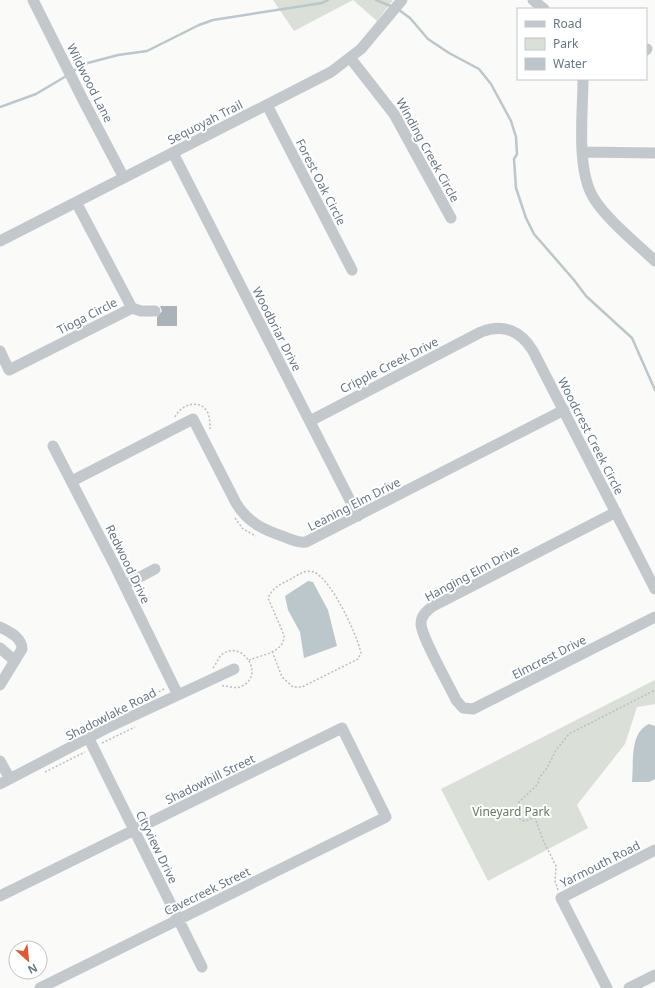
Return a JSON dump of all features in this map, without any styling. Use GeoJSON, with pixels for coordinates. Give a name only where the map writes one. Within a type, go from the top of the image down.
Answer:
{"type":"FeatureCollection","features":[{"type":"Feature","properties":{"kind":"street","name":"Wildwood Lane"},"geometry":{"type":"LineString","coordinates":[[33,0],[124,178]]}},
{"type":"Feature","properties":{"kind":"street","name":"Sequoyah Trail"},"geometry":{"type":"LineString","coordinates":[[0,241],[331,72],[351,59],[372,38],[402,0]]}},
{"type":"Feature","properties":{"kind":"street","name":"Winding Creek Circle"},"geometry":{"type":"LineString","coordinates":[[351,59],[394,114],[451,218]]}},
{"type":"Feature","properties":{"kind":"street"},"geometry":{"type":"LineString","coordinates":[[583,80],[583,152],[585,175],[594,197],[607,214],[655,261]]}},
{"type":"Feature","properties":{"kind":"street","name":"Forest Oak Circle"},"geometry":{"type":"LineString","coordinates":[[267,105],[352,270]]}},
{"type":"Feature","properties":{"kind":"street"},"geometry":{"type":"LineString","coordinates":[[583,152],[655,153]]}},
{"type":"Feature","properties":{"kind":"street","name":"Woodbriar Drive"},"geometry":{"type":"LineString","coordinates":[[173,153],[358,516]]}},
{"type":"Feature","properties":{"kind":"street","name":"Tioga Circle"},"geometry":{"type":"LineString","coordinates":[[0,351],[10,370],[132,308],[76,202]]}},
{"type":"Feature","properties":{"kind":"street"},"geometry":{"type":"LineString","coordinates":[[132,308],[141,311],[155,311]]}},
{"type":"Feature","properties":{"kind":"street","name":"Woodcrest Creek Circle"},"geometry":{"type":"LineString","coordinates":[[481,332],[499,327],[512,330],[522,336],[533,351],[655,589]]}},
{"type":"Feature","properties":{"kind":"street","name":"Cripple Creek Drive"},"geometry":{"type":"LineString","coordinates":[[310,421],[481,332]]}},
{"type":"Feature","properties":{"kind":"street","name":"Leaning Elm Drive"},"geometry":{"type":"LineString","coordinates":[[72,481],[192,419],[241,511],[250,521],[260,528],[303,542],[311,540],[564,410]]}},
{"type":"Feature","properties":{"kind":"street","name":"Redwood Drive"},"geometry":{"type":"LineString","coordinates":[[53,446],[125,585],[178,695]]}},
{"type":"Feature","properties":{"kind":"street","name":"Hanging Elm Drive"},"geometry":{"type":"LineString","coordinates":[[456,700],[423,632],[421,624],[424,614],[439,603],[616,512]]}},
{"type":"Feature","properties":{"kind":"street"},"geometry":{"type":"LineString","coordinates":[[125,585],[155,569]]}},
{"type":"Feature","properties":{"kind":"street","name":"Elmcrest Drive"},"geometry":{"type":"LineString","coordinates":[[456,700],[463,708],[479,708],[655,617]]}},
{"type":"Feature","properties":{"kind":"street"},"geometry":{"type":"LineString","coordinates":[[0,627],[20,641],[22,649],[0,685]]}},
{"type":"Feature","properties":{"kind":"street"},"geometry":{"type":"LineString","coordinates":[[0,648],[15,661]]}},
{"type":"Feature","properties":{"kind":"street","name":"Shadowlake Road"},"geometry":{"type":"LineString","coordinates":[[5,782],[234,668]]}},
{"type":"Feature","properties":{"kind":"street","name":"Shadowhill Street"},"geometry":{"type":"LineString","coordinates":[[0,896],[342,728],[386,817]]}},
{"type":"Feature","properties":{"kind":"street","name":"Cityview Drive"},"geometry":{"type":"LineString","coordinates":[[89,739],[202,967]]}},
{"type":"Feature","properties":{"kind":"street"},"geometry":{"type":"LineString","coordinates":[[0,760],[5,782]]}},
{"type":"Feature","properties":{"kind":"street","name":"Cavecreek Street"},"geometry":{"type":"LineString","coordinates":[[40,988],[386,817]]}},
{"type":"Feature","properties":{"kind":"street","name":"Yarmouth Road"},"geometry":{"type":"LineString","coordinates":[[607,988],[561,898],[655,850]]}},
{"type":"Feature","properties":{"kind":"street"},"geometry":{"type":"LineString","coordinates":[[629,988],[655,974]]}},
{"type":"Feature","properties":{"kind":"path"},"geometry":{"type":"LineString","coordinates":[[172,422],[177,413],[184,407],[190,404],[197,404],[205,408],[208,412],[210,429]]}},
{"type":"Feature","properties":{"kind":"path"},"geometry":{"type":"LineString","coordinates":[[234,517],[243,529],[259,537]]}},
{"type":"Feature","properties":{"kind":"path"},"geometry":{"type":"LineString","coordinates":[[249,660],[272,651],[278,649],[285,640],[268,598],[272,590],[306,571],[314,572],[333,592],[358,642],[361,654],[358,659],[302,687],[293,687],[286,683],[282,677],[272,651]]}},
{"type":"Feature","properties":{"kind":"path"},"geometry":{"type":"LineString","coordinates":[[561,898],[555,881],[556,866],[543,840],[535,818],[524,821],[516,816],[519,802],[538,784],[539,778],[547,768],[563,739],[618,708],[655,690]]}},
{"type":"Feature","properties":{"kind":"green space"},"geometry":{"type":"Polygon","coordinates":[[[273,0],[353,0],[294,31],[273,0]]]}},
{"type":"Feature","properties":{"kind":"green space"},"geometry":{"type":"Polygon","coordinates":[[[353,0],[393,0],[377,21],[353,0]]]}},
{"type":"Feature","properties":{"kind":"green space","name":"Vineyard Park"},"geometry":{"type":"Polygon","coordinates":[[[655,680],[655,704],[637,707],[625,744],[577,805],[588,828],[488,881],[441,789],[655,680]]]}},
{"type":"Feature","properties":{"kind":"water"},"geometry":{"type":"Polygon","coordinates":[[[308,581],[313,582],[328,610],[337,646],[304,658],[300,632],[288,610],[285,596],[308,581]]]}},
{"type":"Feature","properties":{"kind":"water"},"geometry":{"type":"Polygon","coordinates":[[[649,724],[655,726],[655,779],[649,782],[632,782],[635,741],[638,734],[649,724]]]}},
{"type":"Feature","properties":{"kind":"building"},"geometry":{"type":"Polygon","coordinates":[[[160,306],[177,306],[177,326],[157,326],[157,317],[162,311],[160,306]]]}},
{"type":"Feature","properties":{"kind":"waterway"},"geometry":{"type":"LineString","coordinates":[[72,72],[84,64],[118,55],[147,51],[199,25],[213,20],[322,3],[328,0]]}},
{"type":"Feature","properties":{"kind":"waterway"},"geometry":{"type":"LineString","coordinates":[[376,0],[393,7]]}},
{"type":"Feature","properties":{"kind":"waterway"},"geometry":{"type":"LineString","coordinates":[[399,10],[410,18],[428,39],[449,53],[479,69],[491,84],[511,121],[516,137],[517,154],[514,159],[516,188],[526,218],[534,234],[586,296],[632,338],[655,390]]}},
{"type":"Feature","properties":{"kind":"waterway"},"geometry":{"type":"LineString","coordinates":[[0,107],[36,94],[68,75]]}}]}
